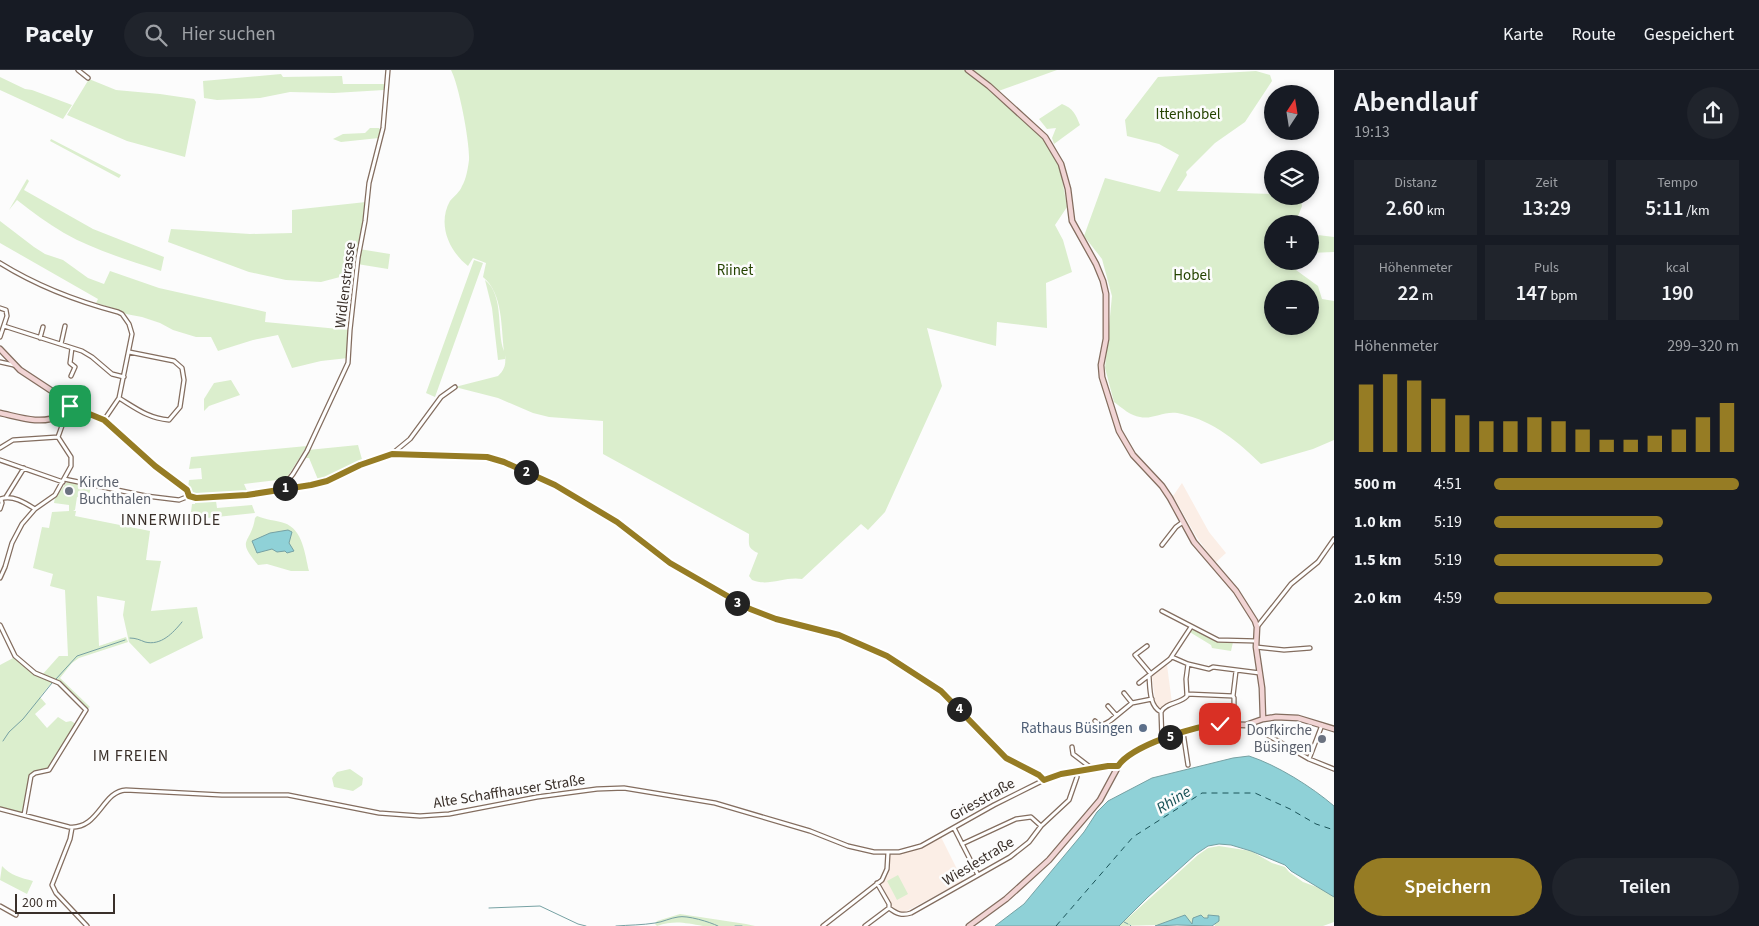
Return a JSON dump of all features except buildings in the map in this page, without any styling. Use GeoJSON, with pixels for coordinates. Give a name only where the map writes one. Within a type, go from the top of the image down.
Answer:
{"type":"FeatureCollection","features":[{"type":"Feature","properties":{"kind":"street"},"geometry":{"type":"LineString","coordinates":[[78,70],[88,78]]}},
{"type":"Feature","properties":{"kind":"street","name":"Widlenstrasse"},"geometry":{"type":"LineString","coordinates":[[282,488],[293,474],[306,451],[348,362],[358,258],[365,221],[369,183],[383,128],[388,70]]}},
{"type":"Feature","properties":{"kind":"street"},"geometry":{"type":"LineString","coordinates":[[968,70],[989,86],[1045,137],[1061,164],[1067,182],[1072,221],[1093,258],[1103,281],[1107,304],[1106,339],[1101,365],[1102,377],[1119,431],[1133,455],[1162,486],[1194,542],[1236,591],[1248,609],[1257,628],[1256,644],[1264,719]]}},
{"type":"Feature","properties":{"kind":"street"},"geometry":{"type":"LineString","coordinates":[[0,263],[18,274],[65,296],[122,314],[129,324],[132,334],[120,398],[104,420]]}},
{"type":"Feature","properties":{"kind":"street"},"geometry":{"type":"LineString","coordinates":[[0,308],[6,310],[7,316],[0,337]]}},
{"type":"Feature","properties":{"kind":"street"},"geometry":{"type":"LineString","coordinates":[[4,326],[87,354],[112,374],[124,377]]}},
{"type":"Feature","properties":{"kind":"street"},"geometry":{"type":"LineString","coordinates":[[61,344],[65,326]]}},
{"type":"Feature","properties":{"kind":"street"},"geometry":{"type":"LineString","coordinates":[[40,338],[43,327]]}},
{"type":"Feature","properties":{"kind":"street"},"geometry":{"type":"LineString","coordinates":[[71,376],[75,367],[70,363],[72,348]]}},
{"type":"Feature","properties":{"kind":"street"},"geometry":{"type":"LineString","coordinates":[[0,349],[15,365],[58,395],[64,406],[104,420],[155,466],[187,490],[189,496]]}},
{"type":"Feature","properties":{"kind":"street"},"geometry":{"type":"LineString","coordinates":[[120,398],[146,415],[157,419],[169,420],[180,407],[184,380],[182,368],[174,361],[129,352]]}},
{"type":"Feature","properties":{"kind":"street"},"geometry":{"type":"LineString","coordinates":[[0,362],[15,365]]}},
{"type":"Feature","properties":{"kind":"street"},"geometry":{"type":"LineString","coordinates":[[392,454],[410,439],[441,397],[455,386]]}},
{"type":"Feature","properties":{"kind":"street"},"geometry":{"type":"LineString","coordinates":[[0,413],[34,420],[46,420],[59,416],[64,406]]}},
{"type":"Feature","properties":{"kind":"street"},"geometry":{"type":"LineString","coordinates":[[0,578],[12,542],[22,524],[36,509],[53,496],[64,480],[72,462],[58,438],[63,423],[59,416]]}},
{"type":"Feature","properties":{"kind":"street"},"geometry":{"type":"LineString","coordinates":[[0,448],[13,440],[58,438]]}},
{"type":"Feature","properties":{"kind":"street"},"geometry":{"type":"LineString","coordinates":[[0,460],[64,480],[146,496],[179,500],[189,496],[196,498],[247,495],[327,481],[360,465],[392,454],[487,457],[504,462],[555,485],[617,522],[670,563],[735,602],[776,619],[833,633],[887,656],[941,691],[1006,758],[1039,775],[1044,780]]}},
{"type":"Feature","properties":{"kind":"street"},"geometry":{"type":"LineString","coordinates":[[6,497],[24,468]]}},
{"type":"Feature","properties":{"kind":"street"},"geometry":{"type":"LineString","coordinates":[[0,510],[1,499],[6,497],[19,500],[36,509]]}},
{"type":"Feature","properties":{"kind":"street"},"geometry":{"type":"LineString","coordinates":[[1162,544],[1182,522]]}},
{"type":"Feature","properties":{"kind":"street"},"geometry":{"type":"LineString","coordinates":[[1257,628],[1291,584],[1318,562],[1334,539]]}},
{"type":"Feature","properties":{"kind":"street"},"geometry":{"type":"LineString","coordinates":[[1162,610],[1218,640],[1256,644],[1284,650],[1310,648]]}},
{"type":"Feature","properties":{"kind":"street"},"geometry":{"type":"LineString","coordinates":[[0,625],[15,656],[35,673],[58,683],[86,710],[49,770],[31,776],[24,815]]}},
{"type":"Feature","properties":{"kind":"street"},"geometry":{"type":"LineString","coordinates":[[1139,682],[1164,665],[1191,626]]}},
{"type":"Feature","properties":{"kind":"street"},"geometry":{"type":"LineString","coordinates":[[1147,646],[1135,655],[1150,675],[1154,706],[1161,712]]}},
{"type":"Feature","properties":{"kind":"street"},"geometry":{"type":"LineString","coordinates":[[1172,656],[1188,664],[1209,669],[1213,667],[1260,673]]}},
{"type":"Feature","properties":{"kind":"street"},"geometry":{"type":"LineString","coordinates":[[1162,740],[1161,712],[1164,707],[1186,699],[1188,664]]}},
{"type":"Feature","properties":{"kind":"street"},"geometry":{"type":"LineString","coordinates":[[1234,708],[1233,696],[1236,671]]}},
{"type":"Feature","properties":{"kind":"street"},"geometry":{"type":"LineString","coordinates":[[1124,693],[1132,702]]}},
{"type":"Feature","properties":{"kind":"street"},"geometry":{"type":"LineString","coordinates":[[1187,694],[1233,696]]}},
{"type":"Feature","properties":{"kind":"street"},"geometry":{"type":"LineString","coordinates":[[1095,721],[1100,726],[1110,721],[1132,702],[1152,699]]}},
{"type":"Feature","properties":{"kind":"street"},"geometry":{"type":"LineString","coordinates":[[1108,706],[1116,715]]}},
{"type":"Feature","properties":{"kind":"street"},"geometry":{"type":"LineString","coordinates":[[969,926],[1006,899],[1048,860],[1100,800],[1122,760],[1132,753],[1183,732],[1214,725],[1243,725],[1276,717],[1292,717],[1322,724],[1334,729]]}},
{"type":"Feature","properties":{"kind":"street"},"geometry":{"type":"LineString","coordinates":[[1252,723],[1257,729],[1309,759],[1334,769]]}},
{"type":"Feature","properties":{"kind":"street"},"geometry":{"type":"LineString","coordinates":[[1309,759],[1322,724]]}},
{"type":"Feature","properties":{"kind":"street"},"geometry":{"type":"LineString","coordinates":[[1183,732],[1188,765]]}},
{"type":"Feature","properties":{"kind":"street"},"geometry":{"type":"LineString","coordinates":[[1072,746],[1073,754],[1090,767],[1091,770]]}},
{"type":"Feature","properties":{"kind":"street","name":"Griesstraße"},"geometry":{"type":"LineString","coordinates":[[888,852],[922,846],[994,804],[1044,780],[1061,774],[1111,765],[1118,766]]}},
{"type":"Feature","properties":{"kind":"street","name":"Wieslestraße"},"geometry":{"type":"LineString","coordinates":[[889,908],[904,916],[1010,857],[1029,842],[1041,826],[1069,800],[1076,777]]}},
{"type":"Feature","properties":{"kind":"street","name":"Alte Schaffhauser Straße"},"geometry":{"type":"LineString","coordinates":[[72,828],[81,826],[93,819],[110,798],[122,790],[222,795],[288,795],[379,813],[420,816],[449,814],[537,797],[597,789],[624,788],[715,803],[810,831],[848,846],[874,852],[888,852]]}},
{"type":"Feature","properties":{"kind":"street"},"geometry":{"type":"LineString","coordinates":[[0,809],[72,828],[70,839],[52,885],[56,893],[87,926]]}},
{"type":"Feature","properties":{"kind":"street"},"geometry":{"type":"LineString","coordinates":[[962,844],[1016,819],[1032,817],[1041,826]]}},
{"type":"Feature","properties":{"kind":"street"},"geometry":{"type":"LineString","coordinates":[[954,828],[978,875]]}},
{"type":"Feature","properties":{"kind":"street"},"geometry":{"type":"LineString","coordinates":[[823,926],[885,875],[888,852]]}},
{"type":"Feature","properties":{"kind":"street"},"geometry":{"type":"LineString","coordinates":[[865,926],[889,908],[889,904],[877,883]]}},
{"type":"Feature","properties":{"kind":"street"},"geometry":{"type":"LineString","coordinates":[[0,906],[16,915]]}},
{"type":"Feature","properties":{"kind":"shaded area"},"geometry":{"type":"Polygon","coordinates":[[[1182,483],[1209,532],[1226,553],[1215,563],[1196,536],[1173,496],[1182,483]]]}},
{"type":"Feature","properties":{"kind":"shaded area"},"geometry":{"type":"Polygon","coordinates":[[[1167,665],[1172,703],[1163,706],[1159,710],[1156,707],[1152,676],[1167,665]]]}},
{"type":"Feature","properties":{"kind":"shaded area"},"geometry":{"type":"Polygon","coordinates":[[[941,837],[963,881],[901,914],[893,909],[881,883],[888,875],[890,855],[921,847],[941,837]]]}},
{"type":"Feature","properties":{"kind":"green space","name":"Riinet"},"geometry":{"type":"Polygon","coordinates":[[[451,70],[1057,70],[993,93],[1045,137],[1059,162],[1067,207],[1055,225],[1063,240],[1072,272],[1046,283],[1047,328],[997,322],[996,346],[927,328],[942,386],[885,512],[868,530],[861,524],[802,579],[758,582],[752,580],[749,576],[758,553],[749,546],[749,534],[603,454],[603,421],[549,417],[533,413],[498,398],[455,387],[498,376],[504,369],[505,359],[498,360],[492,308],[485,280],[491,287],[498,304],[504,351],[500,311],[498,301],[490,284],[483,277],[486,263],[473,258],[468,266],[455,253],[445,228],[446,210],[450,201],[460,190],[467,174],[469,160],[468,141],[451,70]]]}},
{"type":"Feature","properties":{"kind":"green space","name":"Hobel"},"geometry":{"type":"Polygon","coordinates":[[[1256,71],[1270,75],[1272,81],[1269,85],[1264,85],[1264,93],[1245,122],[1215,143],[1186,172],[1187,175],[1177,191],[1264,194],[1264,205],[1302,205],[1298,215],[1264,215],[1264,270],[1296,270],[1310,280],[1264,280],[1264,335],[1319,335],[1319,289],[1322,299],[1334,301],[1334,440],[1313,449],[1261,464],[1225,433],[1205,422],[1176,413],[1145,418],[1133,415],[1114,402],[1105,368],[1112,296],[1102,259],[1084,236],[1105,178],[1160,192],[1179,155],[1159,144],[1127,136],[1125,120],[1158,77],[1256,71]]]}},
{"type":"Feature","properties":{"kind":"green space"},"geometry":{"type":"Polygon","coordinates":[[[281,74],[283,77],[342,76],[343,84],[387,84],[384,90],[334,93],[290,92],[260,98],[217,100],[204,98],[203,81],[281,74]]]}},
{"type":"Feature","properties":{"kind":"green space"},"geometry":{"type":"Polygon","coordinates":[[[0,77],[25,89],[72,105],[63,119],[0,90],[0,77]]]}},
{"type":"Feature","properties":{"kind":"green space"},"geometry":{"type":"Polygon","coordinates":[[[89,79],[116,90],[194,99],[196,102],[185,157],[127,141],[67,115],[89,79]]]}},
{"type":"Feature","properties":{"kind":"green space"},"geometry":{"type":"Polygon","coordinates":[[[1062,104],[1074,112],[1080,125],[1054,144],[1052,138],[1056,128],[1047,129],[1039,119],[1062,104]]]}},
{"type":"Feature","properties":{"kind":"green space"},"geometry":{"type":"Polygon","coordinates":[[[370,128],[379,128],[381,130],[379,138],[341,142],[333,139],[343,134],[365,133],[370,128]]]}},
{"type":"Feature","properties":{"kind":"green space"},"geometry":{"type":"Polygon","coordinates":[[[51,139],[121,175],[119,178],[50,141],[51,139]]]}},
{"type":"Feature","properties":{"kind":"green space"},"geometry":{"type":"Polygon","coordinates":[[[27,179],[29,181],[24,190],[93,229],[164,257],[161,271],[87,245],[64,233],[17,200],[9,210],[27,179]]]}},
{"type":"Feature","properties":{"kind":"green space"},"geometry":{"type":"Polygon","coordinates":[[[366,202],[355,273],[321,282],[286,280],[249,272],[168,242],[171,229],[250,234],[292,233],[292,210],[366,202]]]}},
{"type":"Feature","properties":{"kind":"green space"},"geometry":{"type":"Polygon","coordinates":[[[0,221],[45,254],[63,260],[88,278],[104,284],[110,271],[159,288],[266,312],[265,322],[349,330],[348,358],[321,361],[292,368],[278,335],[253,340],[218,351],[211,337],[196,337],[173,330],[160,323],[126,314],[96,303],[98,299],[0,243],[0,221]]]}},
{"type":"Feature","properties":{"kind":"green space"},"geometry":{"type":"Polygon","coordinates":[[[1319,235],[1334,237],[1334,252],[1319,253],[1319,235]]]}},
{"type":"Feature","properties":{"kind":"green space"},"geometry":{"type":"Polygon","coordinates":[[[359,249],[390,254],[388,269],[357,264],[359,249]]]}},
{"type":"Feature","properties":{"kind":"green space"},"geometry":{"type":"Polygon","coordinates":[[[474,260],[483,263],[435,397],[426,393],[474,260]]]}},
{"type":"Feature","properties":{"kind":"green space"},"geometry":{"type":"Polygon","coordinates":[[[231,380],[240,395],[209,406],[204,411],[204,399],[214,383],[231,380]]]}},
{"type":"Feature","properties":{"kind":"green space"},"geometry":{"type":"Polygon","coordinates":[[[358,445],[363,463],[319,482],[309,458],[304,458],[308,450],[358,445]]]}},
{"type":"Feature","properties":{"kind":"green space"},"geometry":{"type":"Polygon","coordinates":[[[307,446],[286,479],[244,484],[248,493],[209,497],[194,495],[190,493],[188,488],[189,480],[202,479],[201,468],[189,469],[191,457],[307,446]]]}},
{"type":"Feature","properties":{"kind":"green space"},"geometry":{"type":"Polygon","coordinates":[[[67,482],[91,487],[88,499],[77,497],[75,510],[73,511],[76,511],[75,516],[150,531],[146,560],[161,561],[151,611],[197,607],[203,638],[150,664],[129,642],[123,615],[125,601],[97,596],[99,646],[126,637],[128,642],[79,658],[72,663],[60,678],[90,707],[87,709],[57,680],[42,675],[59,656],[68,656],[65,590],[50,586],[53,574],[33,568],[42,527],[49,528],[52,512],[69,511],[69,505],[54,503],[55,498],[67,482]]]}},
{"type":"Feature","properties":{"kind":"green space"},"geometry":{"type":"Polygon","coordinates":[[[216,501],[217,508],[252,505],[255,513],[207,518],[198,513],[191,512],[192,504],[195,504],[195,502],[216,501]]]}},
{"type":"Feature","properties":{"kind":"green space"},"geometry":{"type":"Polygon","coordinates":[[[257,516],[284,523],[295,531],[302,543],[309,571],[291,571],[267,564],[258,565],[247,550],[246,545],[257,516]]]}},
{"type":"Feature","properties":{"kind":"green space"},"geometry":{"type":"Polygon","coordinates":[[[1191,627],[1212,637],[1233,642],[1231,651],[1212,648],[1211,645],[1188,631],[1191,627]]]}},
{"type":"Feature","properties":{"kind":"green space"},"geometry":{"type":"Polygon","coordinates":[[[15,657],[33,673],[53,681],[40,697],[46,704],[35,714],[47,728],[58,717],[66,722],[71,721],[76,724],[49,768],[31,775],[25,809],[19,814],[0,808],[0,665],[15,657]]]}},
{"type":"Feature","properties":{"kind":"green space"},"geometry":{"type":"Polygon","coordinates":[[[350,769],[363,778],[362,785],[353,791],[334,787],[332,778],[337,772],[350,769]]]}},
{"type":"Feature","properties":{"kind":"green space"},"geometry":{"type":"Polygon","coordinates":[[[1219,846],[1251,851],[1272,863],[1285,867],[1303,882],[1322,889],[1334,897],[1334,922],[1323,926],[1215,926],[1214,916],[1208,915],[1208,918],[1192,924],[1119,926],[1198,855],[1208,848],[1219,846]]]}},
{"type":"Feature","properties":{"kind":"green space"},"geometry":{"type":"Polygon","coordinates":[[[2,866],[12,874],[33,881],[27,894],[0,880],[2,866]]]}},
{"type":"Feature","properties":{"kind":"green space"},"geometry":{"type":"Polygon","coordinates":[[[898,875],[908,894],[897,900],[887,881],[898,875]]]}},
{"type":"Feature","properties":{"kind":"green space"},"geometry":{"type":"Polygon","coordinates":[[[680,914],[755,926],[703,926],[675,923],[657,926],[655,924],[657,921],[680,914]]]}},
{"type":"Feature","properties":{"kind":"water"},"geometry":{"type":"Polygon","coordinates":[[[288,530],[292,532],[289,543],[294,551],[287,553],[285,551],[277,552],[272,549],[257,553],[252,541],[270,533],[288,530]]]}},
{"type":"Feature","properties":{"kind":"water","name":"Rhine"},"geometry":{"type":"Polygon","coordinates":[[[1249,756],[1294,777],[1334,806],[1334,897],[1291,871],[1285,865],[1251,851],[1231,845],[1219,844],[1208,846],[1196,854],[1119,926],[995,926],[1024,904],[1084,832],[1097,812],[1108,801],[1152,778],[1233,758],[1249,756]]]}},
{"type":"Feature","properties":{"kind":"water"},"geometry":{"type":"Polygon","coordinates":[[[1185,915],[1192,924],[1193,918],[1201,915],[1204,918],[1208,918],[1208,915],[1219,916],[1219,921],[1212,926],[1155,926],[1185,915]]]}},
{"type":"Feature","properties":{"kind":"waterway"},"geometry":{"type":"LineString","coordinates":[[130,638],[151,643],[156,642],[166,638],[182,622]]}},
{"type":"Feature","properties":{"kind":"waterway"},"geometry":{"type":"LineString","coordinates":[[56,679],[77,656],[125,640]]}},
{"type":"Feature","properties":{"kind":"waterway"},"geometry":{"type":"LineString","coordinates":[[3,741],[52,683]]}},
{"type":"Feature","properties":{"kind":"waterway"},"geometry":{"type":"LineString","coordinates":[[489,908],[540,906],[586,926]]}},
{"type":"Feature","properties":{"kind":"waterway"},"geometry":{"type":"LineString","coordinates":[[616,926],[650,924],[682,917],[698,919],[718,926]]}},
{"type":"Feature","properties":{"kind":"waterway"},"geometry":{"type":"LineString","coordinates":[[1124,922],[1128,924]]}},
{"type":"Feature","properties":{"kind":"waterway"},"geometry":{"type":"LineString","coordinates":[[735,926],[742,926]]}},
{"type":"Feature","properties":{"kind":"ferry route"},"geometry":{"type":"LineString","coordinates":[[1056,926],[1133,837],[1202,793],[1255,793],[1290,809],[1316,824],[1334,830]]}},
{"type":"Feature","properties":{"kind":"place","name":"Kirche Buchthalen"},"geometry":{"type":"Point","coordinates":[69,491]}},
{"type":"Feature","properties":{"kind":"place","name":"Rathaus Büsingen"},"geometry":{"type":"Point","coordinates":[1143,728]}},
{"type":"Feature","properties":{"kind":"place","name":"Dorfkirche Büsingen"},"geometry":{"type":"Point","coordinates":[1322,739]}},
{"type":"Feature","properties":{"kind":"district","name":"INNERWIIDLE"},"geometry":{"type":"Point","coordinates":[171,519]}},
{"type":"Feature","properties":{"kind":"district","name":"IM FREIEN"},"geometry":{"type":"Point","coordinates":[131,755]}},
{"type":"Feature","properties":{"kind":"route"},"geometry":{"type":"LineString","coordinates":[[70,406],[104,420],[155,466],[187,490],[189,496],[196,498],[247,495],[268,490],[311,485],[327,481],[360,465],[392,454],[487,457],[504,462],[555,485],[617,522],[670,563],[735,602],[765,616],[839,635],[887,656],[941,691],[978,731],[1011,762],[1039,775],[1044,780],[1061,774],[1113,765],[1118,766],[1122,760],[1154,743],[1196,728],[1220,724]]}},
{"type":"Feature","properties":{"kind":"park label","name":"Ittenhobel"},"geometry":{"type":"Point","coordinates":[1188,114]}}]}
